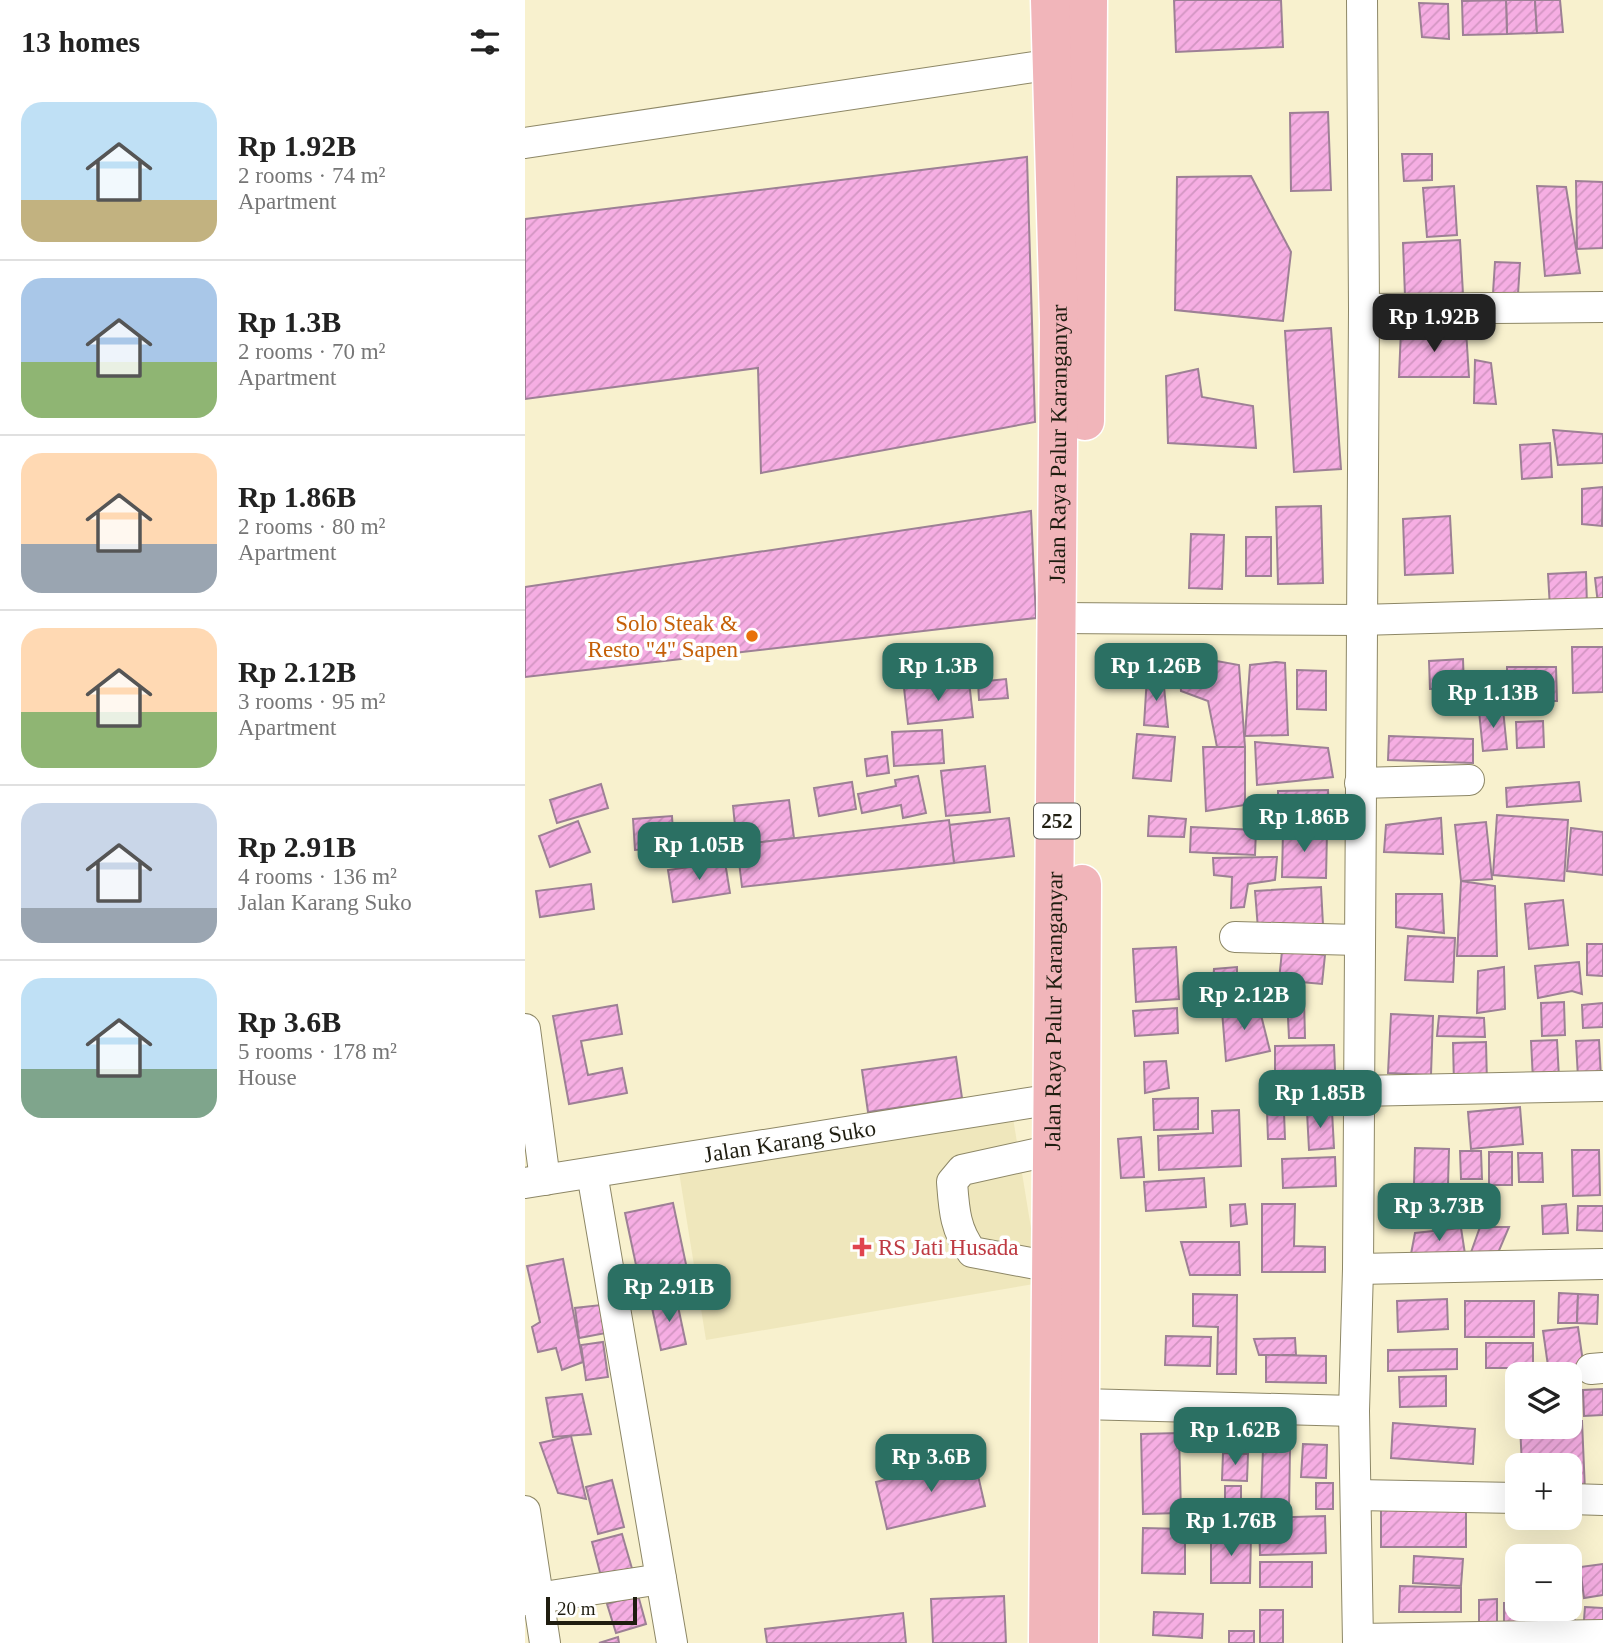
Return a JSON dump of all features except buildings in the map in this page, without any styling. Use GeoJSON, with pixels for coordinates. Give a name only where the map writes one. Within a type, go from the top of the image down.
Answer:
{"type":"FeatureCollection","features":[{"type":"Feature","properties":{"kind":"main road","name":"Jalan Raya Palur Karanganyar"},"geometry":{"type":"LineString","coordinates":[[1050,0],[1050,63],[1073,321]]}},
{"type":"Feature","properties":{"kind":"main road","name":"Jalan Raya Palur Karanganyar"},"geometry":{"type":"LineString","coordinates":[[1079,1643],[1081,1404],[1069,1099],[1069,619],[1073,321],[1088,60],[1088,0]]}},
{"type":"Feature","properties":{"kind":"main road","name":"Jalan Raya Palur Karanganyar"},"geometry":{"type":"LineString","coordinates":[[1048,1643],[1053,1150],[1069,1099]]}},
{"type":"Feature","properties":{"kind":"street"},"geometry":{"type":"LineString","coordinates":[[1362,0],[1364,309],[1357,1091],[1358,1269],[1354,1411],[1358,1641],[1603,1635]]}},
{"type":"Feature","properties":{"kind":"street"},"geometry":{"type":"LineString","coordinates":[[525,143],[1050,63],[1088,60]]}},
{"type":"Feature","properties":{"kind":"street"},"geometry":{"type":"LineString","coordinates":[[1364,309],[1603,307]]}},
{"type":"Feature","properties":{"kind":"street"},"geometry":{"type":"LineString","coordinates":[[1069,619],[1360,620],[1603,613]]}},
{"type":"Feature","properties":{"kind":"street"},"geometry":{"type":"LineString","coordinates":[[1360,783],[1469,780]]}},
{"type":"Feature","properties":{"kind":"street"},"geometry":{"type":"LineString","coordinates":[[1235,937],[1359,940]]}},
{"type":"Feature","properties":{"kind":"street"},"geometry":{"type":"LineString","coordinates":[[525,1029],[535,1182]]}},
{"type":"Feature","properties":{"kind":"street"},"geometry":{"type":"LineString","coordinates":[[1357,1091],[1603,1086]]}},
{"type":"Feature","properties":{"kind":"street","name":"Jalan Karang Suko"},"geometry":{"type":"LineString","coordinates":[[535,1182],[1069,1099]]}},
{"type":"Feature","properties":{"kind":"street"},"geometry":{"type":"LineString","coordinates":[[1052,1266],[972,1252],[961,1238],[955,1222],[952,1182],[962,1170],[1053,1150]]}},
{"type":"Feature","properties":{"kind":"street"},"geometry":{"type":"LineString","coordinates":[[591,1173],[672,1643]]}},
{"type":"Feature","properties":{"kind":"street"},"geometry":{"type":"LineString","coordinates":[[1358,1269],[1603,1264]]}},
{"type":"Feature","properties":{"kind":"street"},"geometry":{"type":"LineString","coordinates":[[1081,1404],[1354,1411]]}},
{"type":"Feature","properties":{"kind":"street"},"geometry":{"type":"LineString","coordinates":[[1356,1495],[1505,1498]]}},
{"type":"Feature","properties":{"kind":"street"},"geometry":{"type":"LineString","coordinates":[[1582,1499],[1603,1500]]}},
{"type":"Feature","properties":{"kind":"street"},"geometry":{"type":"LineString","coordinates":[[525,1511],[532,1599],[545,1643]]}},
{"type":"Feature","properties":{"kind":"street"},"geometry":{"type":"LineString","coordinates":[[532,1599],[661,1579]]}},
{"type":"Feature","properties":{"kind":"shaded area","name":"RS Jati Husada"},"geometry":{"type":"Polygon","coordinates":[[[1013,1118],[1040,1283],[706,1340],[679,1172],[1013,1118]]]}},
{"type":"Feature","properties":{"kind":"place","name":"Solo Steak & Resto \"4\" Sapen"},"geometry":{"type":"Point","coordinates":[752,636]}},
{"type":"Feature","properties":{"kind":"place","name":"RS Jati Husada"},"geometry":{"type":"Point","coordinates":[862,1247]}}]}
